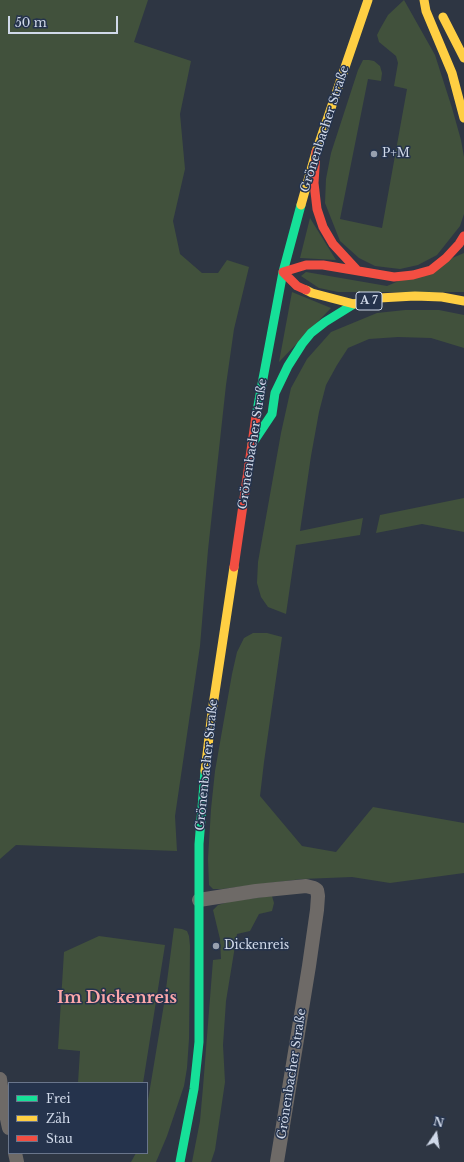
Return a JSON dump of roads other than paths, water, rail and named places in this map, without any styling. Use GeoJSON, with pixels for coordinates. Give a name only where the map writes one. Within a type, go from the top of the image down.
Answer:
{"type":"FeatureCollection","features":[{"type":"Feature","properties":{"kind":"main road","name":"Grönenbacher Straße"},"geometry":{"type":"LineString","coordinates":[[177,1160],[183,1150],[194,1089],[199,1042],[199,844],[203,789],[212,712],[262,382],[283,272],[316,152],[368,0]]}},
{"type":"Feature","properties":{"kind":"main road"},"geometry":{"type":"LineString","coordinates":[[424,0],[426,11],[452,73],[464,118]]}},
{"type":"Feature","properties":{"kind":"main road"},"geometry":{"type":"LineString","coordinates":[[438,6],[464,58]]}},
{"type":"Feature","properties":{"kind":"main road"},"geometry":{"type":"LineString","coordinates":[[316,152],[314,183],[317,208],[323,228],[333,244],[358,270]]}},
{"type":"Feature","properties":{"kind":"main road"},"geometry":{"type":"LineString","coordinates":[[283,272],[306,265],[323,265],[394,277],[413,275],[431,270],[460,244],[464,236]]}},
{"type":"Feature","properties":{"kind":"main road","name":"A 7"},"geometry":{"type":"LineString","coordinates":[[283,272],[297,286],[312,294],[354,304],[379,298],[415,296],[442,297],[464,301]]}},
{"type":"Feature","properties":{"kind":"main road"},"geometry":{"type":"LineString","coordinates":[[252,444],[272,414],[275,393],[288,366],[302,344],[311,333],[325,322],[354,304]]}},
{"type":"Feature","properties":{"kind":"street","name":"Grönenbacher Straße"},"geometry":{"type":"LineString","coordinates":[[199,900],[256,891],[306,886],[314,888],[318,896],[316,917],[277,1162]]}},
{"type":"Feature","properties":{"kind":"street"},"geometry":{"type":"LineString","coordinates":[[0,1083],[8,1123]]}},
{"type":"Feature","properties":{"kind":"place","name":"P+M"},"geometry":{"type":"Point","coordinates":[374,154]}},
{"type":"Feature","properties":{"kind":"place","name":"Dickenreis"},"geometry":{"type":"Point","coordinates":[216,946]}},
{"type":"Feature","properties":{"kind":"district","name":"Im Dickenreis"},"geometry":{"type":"Point","coordinates":[117,998]}}]}
